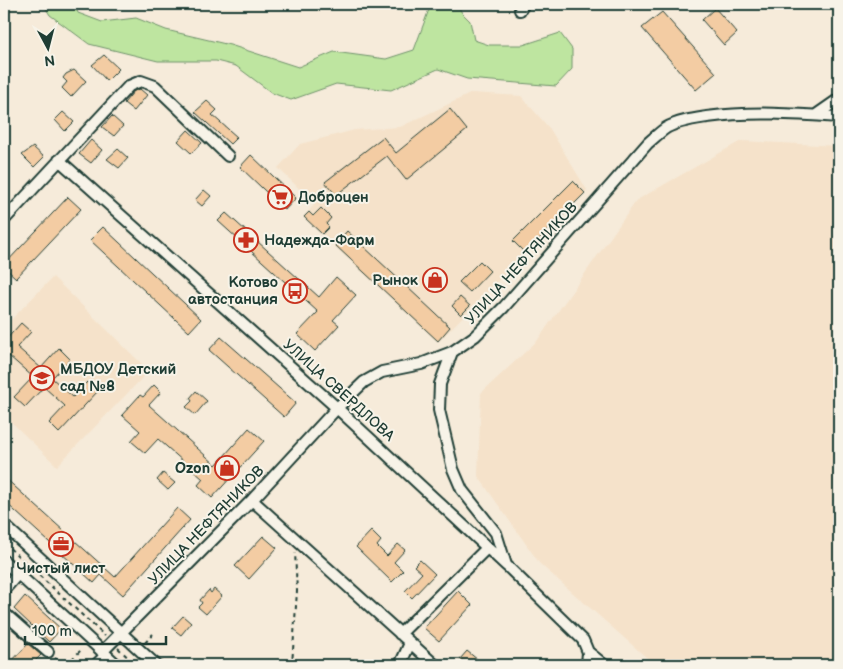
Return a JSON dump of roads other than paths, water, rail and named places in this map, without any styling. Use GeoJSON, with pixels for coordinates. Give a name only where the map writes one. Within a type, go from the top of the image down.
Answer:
{"type":"FeatureCollection","features":[{"type":"Feature","properties":{"kind":"street"},"geometry":{"type":"LineString","coordinates":[[4,220],[129,86],[141,81],[155,86],[228,156]]}},
{"type":"Feature","properties":{"kind":"street"},"geometry":{"type":"LineString","coordinates":[[816,115],[839,99]]}},
{"type":"Feature","properties":{"kind":"street","name":"УЛИЦА НЕФТЯНИКОВ"},"geometry":{"type":"LineString","coordinates":[[96,665],[112,643],[364,382],[382,372],[421,364],[452,352],[475,336],[504,307],[648,143],[666,128],[689,120],[721,115],[757,113],[839,117]]}},
{"type":"Feature","properties":{"kind":"street","name":"УЛИЦА СВЕРДЛОВА"},"geometry":{"type":"LineString","coordinates":[[59,160],[337,408],[507,566],[583,640],[588,652],[604,665]]}},
{"type":"Feature","properties":{"kind":"street"},"geometry":{"type":"LineString","coordinates":[[452,352],[440,384],[439,410],[453,469],[462,490],[496,534],[507,566]]}},
{"type":"Feature","properties":{"kind":"street"},"geometry":{"type":"LineString","coordinates":[[252,500],[434,665]]}},
{"type":"Feature","properties":{"kind":"street"},"geometry":{"type":"LineString","coordinates":[[4,525],[156,665]]}},
{"type":"Feature","properties":{"kind":"street"},"geometry":{"type":"LineString","coordinates":[[400,634],[487,548]]}},
{"type":"Feature","properties":{"kind":"street"},"geometry":{"type":"LineString","coordinates":[[4,561],[117,665]]}},
{"type":"Feature","properties":{"kind":"street"},"geometry":{"type":"LineString","coordinates":[[4,590],[18,574]]}},
{"type":"Feature","properties":{"kind":"street"},"geometry":{"type":"LineString","coordinates":[[4,612],[48,652]]}},
{"type":"Feature","properties":{"kind":"street"},"geometry":{"type":"LineString","coordinates":[[400,665],[410,643]]}},
{"type":"Feature","properties":{"kind":"street"},"geometry":{"type":"LineString","coordinates":[[587,665],[588,652]]}},
{"type":"Feature","properties":{"kind":"place","name":"Доброцен"},"geometry":{"type":"Point","coordinates":[280,197]}},
{"type":"Feature","properties":{"kind":"place","name":"Надежда-Фарм"},"geometry":{"type":"Point","coordinates":[246,240]}},
{"type":"Feature","properties":{"kind":"place","name":"Рынок"},"geometry":{"type":"Point","coordinates":[435,280]}},
{"type":"Feature","properties":{"kind":"place","name":"Котово автостанция"},"geometry":{"type":"Point","coordinates":[295,291]}},
{"type":"Feature","properties":{"kind":"place","name":"МБДОУ Детский сад №8"},"geometry":{"type":"Point","coordinates":[42,378]}},
{"type":"Feature","properties":{"kind":"place","name":"Ozon"},"geometry":{"type":"Point","coordinates":[227,468]}},
{"type":"Feature","properties":{"kind":"place","name":"Чистый лист"},"geometry":{"type":"Point","coordinates":[61,544]}}]}
